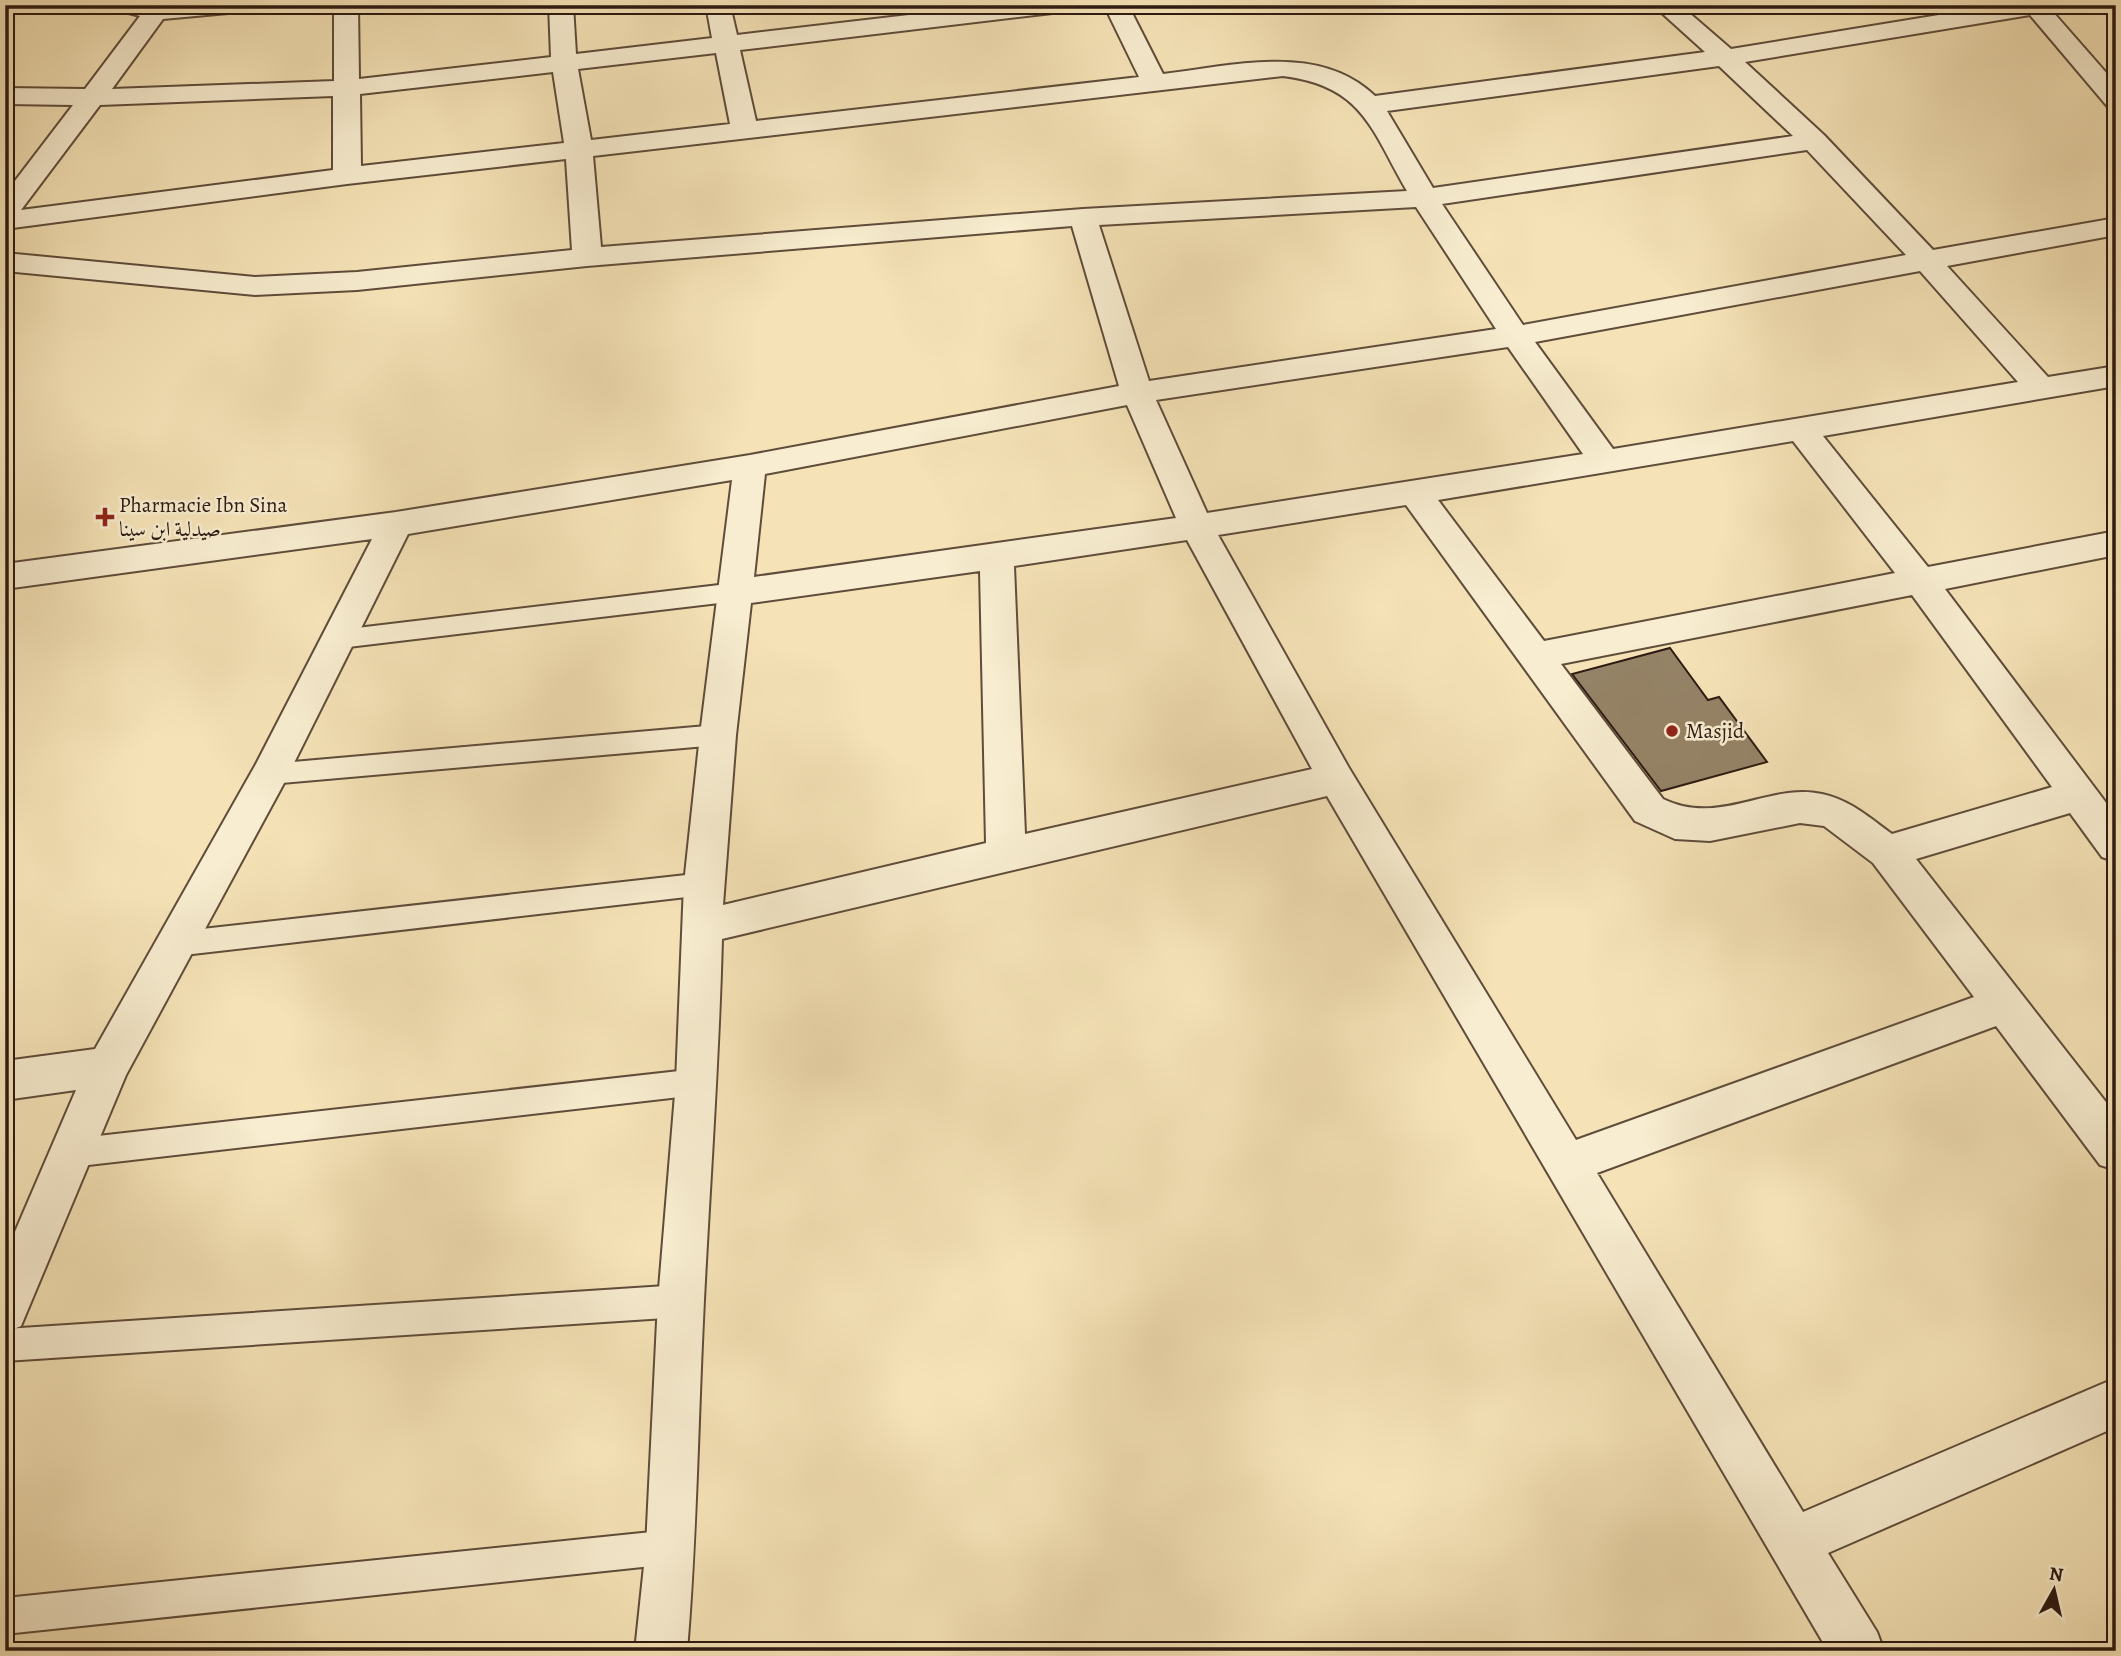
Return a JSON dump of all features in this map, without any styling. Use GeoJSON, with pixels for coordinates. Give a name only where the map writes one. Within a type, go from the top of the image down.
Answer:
{"type":"FeatureCollection","features":[{"type":"Feature","properties":{"kind":"street"},"geometry":{"type":"LineString","coordinates":[[126,5],[158,9],[239,5]]}},
{"type":"Feature","properties":{"kind":"street"},"geometry":{"type":"LineString","coordinates":[[346,5],[347,176]]}},
{"type":"Feature","properties":{"kind":"street"},"geometry":{"type":"LineString","coordinates":[[561,5],[564,64],[579,150],[587,257]]}},
{"type":"Feature","properties":{"kind":"street"},"geometry":{"type":"LineString","coordinates":[[718,5],[745,131]]}},
{"type":"Feature","properties":{"kind":"street"},"geometry":{"type":"LineString","coordinates":[[5,96],[93,97],[347,88],[1061,5]]}},
{"type":"Feature","properties":{"kind":"street"},"geometry":{"type":"LineString","coordinates":[[1116,5],[1155,83]]}},
{"type":"Feature","properties":{"kind":"street"},"geometry":{"type":"LineString","coordinates":[[1665,5],[1728,57],[1814,141],[1928,260],[2041,389]]}},
{"type":"Feature","properties":{"kind":"street"},"geometry":{"type":"LineString","coordinates":[[1370,105],[1728,57],[2040,6],[2116,100]]}},
{"type":"Feature","properties":{"kind":"street"},"geometry":{"type":"LineString","coordinates":[[5,213],[158,9]]}},
{"type":"Feature","properties":{"kind":"street"},"geometry":{"type":"LineString","coordinates":[[1867,14],[1887,31]]}},
{"type":"Feature","properties":{"kind":"street"},"geometry":{"type":"LineString","coordinates":[[5,221],[347,176],[1283,68],[1312,71],[1342,82],[1370,105],[1425,198],[1514,336],[1604,460]]}},
{"type":"Feature","properties":{"kind":"street"},"geometry":{"type":"LineString","coordinates":[[5,262],[255,286],[357,281],[587,257],[1083,217],[1425,198],[1814,141]]}},
{"type":"Feature","properties":{"kind":"street"},"geometry":{"type":"LineString","coordinates":[[1083,217],[1138,393],[1196,525],[1336,779],[1858,1651]]}},
{"type":"Feature","properties":{"kind":"street"},"geometry":{"type":"LineString","coordinates":[[5,577],[396,524],[750,466],[1138,393],[1514,336],[2116,226]]}},
{"type":"Feature","properties":{"kind":"street"},"geometry":{"type":"LineString","coordinates":[[736,592],[997,558],[1415,493],[2116,376]]}},
{"type":"Feature","properties":{"kind":"street"},"geometry":{"type":"LineString","coordinates":[[1800,428],[1920,581],[2116,846]]}},
{"type":"Feature","properties":{"kind":"street"},"geometry":{"type":"LineString","coordinates":[[661,1651],[671,1547],[681,1301],[697,1082],[705,884],[718,735],[750,466]]}},
{"type":"Feature","properties":{"kind":"street"},"geometry":{"type":"LineString","coordinates":[[1415,493],[1648,810],[1675,823],[1710,825],[1800,808],[1821,809],[1839,815],[1887,852],[2002,1006],[2116,1150]]}},
{"type":"Feature","properties":{"kind":"street"},"geometry":{"type":"LineString","coordinates":[[5,1310],[108,1066],[270,774],[396,524]]}},
{"type":"Feature","properties":{"kind":"street"},"geometry":{"type":"LineString","coordinates":[[1535,656],[2116,543]]}},
{"type":"Feature","properties":{"kind":"street"},"geometry":{"type":"LineString","coordinates":[[997,558],[1006,854]]}},
{"type":"Feature","properties":{"kind":"street"},"geometry":{"type":"LineString","coordinates":[[703,927],[1336,779]]}},
{"type":"Feature","properties":{"kind":"street"},"geometry":{"type":"LineString","coordinates":[[1887,852],[2078,795]]}},
{"type":"Feature","properties":{"kind":"street"},"geometry":{"type":"LineString","coordinates":[[1566,1164],[2002,1006]]}},
{"type":"Feature","properties":{"kind":"street"},"geometry":{"type":"LineString","coordinates":[[5,1081],[108,1066]]}},
{"type":"Feature","properties":{"kind":"street"},"geometry":{"type":"LineString","coordinates":[[1793,1542],[2116,1402]]}},
{"type":"Feature","properties":{"kind":"lane"},"geometry":{"type":"LineString","coordinates":[[340,639],[736,592]]}},
{"type":"Feature","properties":{"kind":"lane"},"geometry":{"type":"LineString","coordinates":[[270,774],[718,735]]}},
{"type":"Feature","properties":{"kind":"lane"},"geometry":{"type":"LineString","coordinates":[[175,944],[705,884]]}},
{"type":"Feature","properties":{"kind":"lane"},"geometry":{"type":"LineString","coordinates":[[71,1153],[697,1082]]}},
{"type":"Feature","properties":{"kind":"lane"},"geometry":{"type":"LineString","coordinates":[[5,1345],[681,1301]]}},
{"type":"Feature","properties":{"kind":"lane"},"geometry":{"type":"LineString","coordinates":[[5,1616],[671,1547]]}},
{"type":"Feature","properties":{"kind":"building","name":"Masjid"},"geometry":{"type":"Polygon","coordinates":[[[1670,648],[1708,700],[1719,697],[1767,762],[1661,791],[1572,674],[1670,648]]]}},
{"type":"Feature","properties":{"kind":"place","name":"Pharmacie Ibn Sina صيدلية ابن سينا"},"geometry":{"type":"Point","coordinates":[105,517]}},
{"type":"Feature","properties":{"kind":"place","name":"Masjid"},"geometry":{"type":"Point","coordinates":[1672,731]}}]}
